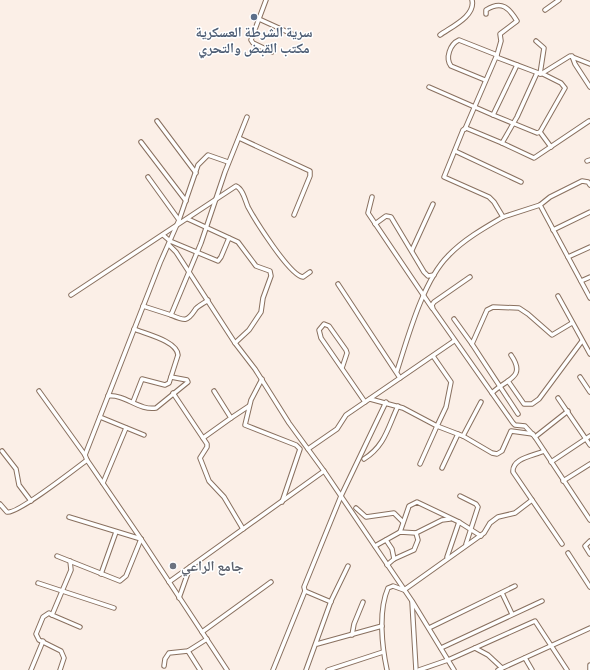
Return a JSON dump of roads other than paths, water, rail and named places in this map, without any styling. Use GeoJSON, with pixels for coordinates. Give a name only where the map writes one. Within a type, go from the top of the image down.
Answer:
{"type":"FeatureCollection","features":[{"type":"Feature","properties":{"kind":"street"},"geometry":{"type":"LineString","coordinates":[[266,0],[251,42],[272,52]]}},
{"type":"Feature","properties":{"kind":"street"},"geometry":{"type":"LineString","coordinates":[[440,34],[469,13],[473,5],[472,0]]}},
{"type":"Feature","properties":{"kind":"street"},"geometry":{"type":"LineString","coordinates":[[545,10],[559,0]]}},
{"type":"Feature","properties":{"kind":"street"},"geometry":{"type":"LineString","coordinates":[[486,14],[486,10],[489,8],[505,5],[509,8],[517,21],[500,34],[501,41],[497,56],[493,60],[444,176],[445,178],[489,197],[494,202],[503,217]]}},
{"type":"Feature","properties":{"kind":"street"},"geometry":{"type":"LineString","coordinates":[[259,19],[292,34]]}},
{"type":"Feature","properties":{"kind":"street"},"geometry":{"type":"LineString","coordinates":[[485,80],[451,66],[448,56],[450,49],[459,40],[561,84],[565,88],[540,132]]}},
{"type":"Feature","properties":{"kind":"street"},"geometry":{"type":"LineString","coordinates":[[502,143],[540,74],[544,48],[536,41]]}},
{"type":"Feature","properties":{"kind":"street"},"geometry":{"type":"LineString","coordinates":[[540,74],[572,56],[590,64]]}},
{"type":"Feature","properties":{"kind":"street"},"geometry":{"type":"LineString","coordinates":[[572,56],[578,70],[590,88]]}},
{"type":"Feature","properties":{"kind":"street"},"geometry":{"type":"LineString","coordinates":[[493,115],[517,65]]}},
{"type":"Feature","properties":{"kind":"street"},"geometry":{"type":"LineString","coordinates":[[429,87],[537,133],[540,132]]}},
{"type":"Feature","properties":{"kind":"street"},"geometry":{"type":"LineString","coordinates":[[171,315],[196,254],[217,199],[228,162],[247,116]]}},
{"type":"Feature","properties":{"kind":"street"},"geometry":{"type":"LineString","coordinates":[[157,121],[196,173]]}},
{"type":"Feature","properties":{"kind":"street"},"geometry":{"type":"LineString","coordinates":[[465,129],[502,143],[533,158],[589,121]]}},
{"type":"Feature","properties":{"kind":"street"},"geometry":{"type":"LineString","coordinates":[[540,132],[551,147]]}},
{"type":"Feature","properties":{"kind":"street"},"geometry":{"type":"LineString","coordinates":[[239,138],[310,171],[310,176],[294,214]]}},
{"type":"Feature","properties":{"kind":"street"},"geometry":{"type":"LineString","coordinates":[[141,142],[186,201]]}},
{"type":"Feature","properties":{"kind":"street"},"geometry":{"type":"LineString","coordinates":[[455,151],[521,182]]}},
{"type":"Feature","properties":{"kind":"street"},"geometry":{"type":"LineString","coordinates":[[85,455],[201,161],[208,155],[228,162]]}},
{"type":"Feature","properties":{"kind":"street"},"geometry":{"type":"LineString","coordinates":[[148,177],[179,220]]}},
{"type":"Feature","properties":{"kind":"street"},"geometry":{"type":"LineString","coordinates":[[397,371],[409,332],[424,296],[434,275],[451,252],[480,231],[503,217],[540,205],[550,197],[582,181],[588,182],[590,185]]}},
{"type":"Feature","properties":{"kind":"street"},"geometry":{"type":"LineString","coordinates":[[71,295],[238,186],[257,222],[296,275],[303,277],[310,272]]}},
{"type":"Feature","properties":{"kind":"street"},"geometry":{"type":"LineString","coordinates":[[372,198],[368,213],[454,341],[514,424],[525,426],[534,436],[590,520]]}},
{"type":"Feature","properties":{"kind":"street"},"geometry":{"type":"LineString","coordinates":[[412,250],[433,204]]}},
{"type":"Feature","properties":{"kind":"street"},"geometry":{"type":"LineString","coordinates":[[540,205],[590,298]]}},
{"type":"Feature","properties":{"kind":"street"},"geometry":{"type":"LineString","coordinates":[[553,230],[590,212]]}},
{"type":"Feature","properties":{"kind":"street"},"geometry":{"type":"LineString","coordinates":[[375,224],[386,216],[389,216],[412,250],[425,274],[428,276],[434,275]]}},
{"type":"Feature","properties":{"kind":"street"},"geometry":{"type":"LineString","coordinates":[[188,219],[238,242],[256,266],[270,271],[271,276],[264,292],[259,317],[249,330],[235,343]]}},
{"type":"Feature","properties":{"kind":"street"},"geometry":{"type":"LineString","coordinates":[[163,235],[175,250],[235,343],[262,379],[412,601],[454,670]]}},
{"type":"Feature","properties":{"kind":"street"},"geometry":{"type":"LineString","coordinates":[[169,243],[218,261],[229,238]]}},
{"type":"Feature","properties":{"kind":"street"},"geometry":{"type":"LineString","coordinates":[[568,258],[590,247]]}},
{"type":"Feature","properties":{"kind":"street"},"geometry":{"type":"LineString","coordinates":[[433,309],[432,305],[434,302],[470,277]]}},
{"type":"Feature","properties":{"kind":"street"},"geometry":{"type":"LineString","coordinates":[[581,281],[590,277]]}},
{"type":"Feature","properties":{"kind":"street"},"geometry":{"type":"LineString","coordinates":[[338,284],[397,371],[400,378]]}},
{"type":"Feature","properties":{"kind":"street"},"geometry":{"type":"LineString","coordinates":[[558,296],[590,354]]}},
{"type":"Feature","properties":{"kind":"street"},"geometry":{"type":"LineString","coordinates":[[143,306],[181,319],[186,319],[193,315],[195,309],[208,300]]}},
{"type":"Feature","properties":{"kind":"street"},"geometry":{"type":"LineString","coordinates":[[472,344],[487,310],[493,307],[519,308],[552,335],[572,323]]}},
{"type":"Feature","properties":{"kind":"street"},"geometry":{"type":"LineString","coordinates":[[454,319],[518,414]]}},
{"type":"Feature","properties":{"kind":"street"},"geometry":{"type":"LineString","coordinates":[[342,368],[348,353],[329,326],[324,324],[320,327],[319,334],[342,368],[365,402]]}},
{"type":"Feature","properties":{"kind":"street"},"geometry":{"type":"LineString","coordinates":[[133,402],[142,380],[165,385],[169,383],[178,354],[176,347],[134,329]]}},
{"type":"Feature","properties":{"kind":"street"},"geometry":{"type":"LineString","coordinates":[[308,449],[337,429],[345,415],[454,341]]}},
{"type":"Feature","properties":{"kind":"street"},"geometry":{"type":"LineString","coordinates":[[508,381],[524,404],[529,405],[535,403],[544,394],[582,341]]}},
{"type":"Feature","properties":{"kind":"street"},"geometry":{"type":"LineString","coordinates":[[492,393],[514,377],[518,369],[511,355]]}},
{"type":"Feature","properties":{"kind":"street"},"geometry":{"type":"LineString","coordinates":[[420,464],[446,407],[451,382],[433,356]]}},
{"type":"Feature","properties":{"kind":"street"},"geometry":{"type":"LineString","coordinates":[[108,396],[120,396],[154,409],[172,393],[188,382],[171,377]]}},
{"type":"Feature","properties":{"kind":"street"},"geometry":{"type":"LineString","coordinates":[[580,377],[590,392]]}},
{"type":"Feature","properties":{"kind":"street"},"geometry":{"type":"LineString","coordinates":[[262,379],[249,406],[245,420],[246,426],[296,445],[300,449],[282,502]]}},
{"type":"Feature","properties":{"kind":"street"},"geometry":{"type":"LineString","coordinates":[[39,391],[85,455],[226,670]]}},
{"type":"Feature","properties":{"kind":"street"},"geometry":{"type":"LineString","coordinates":[[214,391],[231,418]]}},
{"type":"Feature","properties":{"kind":"street"},"geometry":{"type":"LineString","coordinates":[[172,393],[203,438],[207,447],[200,456],[203,470],[209,481],[224,497],[243,529]]}},
{"type":"Feature","properties":{"kind":"street"},"geometry":{"type":"LineString","coordinates":[[558,398],[590,445]]}},
{"type":"Feature","properties":{"kind":"street"},"geometry":{"type":"LineString","coordinates":[[370,399],[398,406],[437,426],[463,436],[492,453],[497,454],[502,451],[511,431],[534,436],[568,411]]}},
{"type":"Feature","properties":{"kind":"street"},"geometry":{"type":"LineString","coordinates":[[273,670],[305,591],[304,587],[341,496],[386,402]]}},
{"type":"Feature","properties":{"kind":"street"},"geometry":{"type":"LineString","coordinates":[[463,436],[481,402]]}},
{"type":"Feature","properties":{"kind":"street"},"geometry":{"type":"LineString","coordinates":[[203,438],[249,406]]}},
{"type":"Feature","properties":{"kind":"street"},"geometry":{"type":"LineString","coordinates":[[364,459],[376,452],[381,446],[398,406]]}},
{"type":"Feature","properties":{"kind":"street"},"geometry":{"type":"LineString","coordinates":[[100,417],[144,436]]}},
{"type":"Feature","properties":{"kind":"street"},"geometry":{"type":"LineString","coordinates":[[103,483],[126,428]]}},
{"type":"Feature","properties":{"kind":"street"},"geometry":{"type":"LineString","coordinates":[[442,468],[458,434]]}},
{"type":"Feature","properties":{"kind":"street"},"geometry":{"type":"LineString","coordinates":[[551,462],[590,436]]}},
{"type":"Feature","properties":{"kind":"street"},"geometry":{"type":"LineString","coordinates":[[2,451],[16,469],[19,485],[31,501]]}},
{"type":"Feature","properties":{"kind":"street"},"geometry":{"type":"LineString","coordinates":[[544,452],[516,462],[512,467],[512,472],[562,544]]}},
{"type":"Feature","properties":{"kind":"street"},"geometry":{"type":"LineString","coordinates":[[0,504],[7,512],[11,513],[31,501],[87,460]]}},
{"type":"Feature","properties":{"kind":"street"},"geometry":{"type":"LineString","coordinates":[[563,481],[590,464]]}},
{"type":"Feature","properties":{"kind":"street"},"geometry":{"type":"LineString","coordinates":[[169,582],[324,471]]}},
{"type":"Feature","properties":{"kind":"street"},"geometry":{"type":"LineString","coordinates":[[460,496],[477,506],[478,510],[466,546]]}},
{"type":"Feature","properties":{"kind":"street"},"geometry":{"type":"LineString","coordinates":[[404,590],[447,558],[486,532],[490,523],[498,517],[515,513],[532,500]]}},
{"type":"Feature","properties":{"kind":"street"},"geometry":{"type":"LineString","coordinates":[[400,532],[409,506],[414,503],[459,522],[480,536]]}},
{"type":"Feature","properties":{"kind":"street"},"geometry":{"type":"LineString","coordinates":[[356,508],[366,518],[394,513],[403,522]]}},
{"type":"Feature","properties":{"kind":"street"},"geometry":{"type":"LineString","coordinates":[[586,513],[590,510]]}},
{"type":"Feature","properties":{"kind":"street"},"geometry":{"type":"LineString","coordinates":[[69,517],[141,539]]}},
{"type":"Feature","properties":{"kind":"street"},"geometry":{"type":"LineString","coordinates":[[375,546],[400,532],[416,533],[442,520],[451,518]]}},
{"type":"Feature","properties":{"kind":"street"},"geometry":{"type":"LineString","coordinates":[[447,558],[459,522]]}},
{"type":"Feature","properties":{"kind":"street"},"geometry":{"type":"LineString","coordinates":[[101,574],[116,532]]}},
{"type":"Feature","properties":{"kind":"street"},"geometry":{"type":"LineString","coordinates":[[387,565],[394,559],[414,550],[418,540],[416,533]]}},
{"type":"Feature","properties":{"kind":"street"},"geometry":{"type":"LineString","coordinates":[[57,556],[118,580],[124,578],[141,539]]}},
{"type":"Feature","properties":{"kind":"street"},"geometry":{"type":"LineString","coordinates":[[386,540],[392,549],[394,559]]}},
{"type":"Feature","properties":{"kind":"street"},"geometry":{"type":"LineString","coordinates":[[590,541],[585,546],[590,554]]}},
{"type":"Feature","properties":{"kind":"street"},"geometry":{"type":"LineString","coordinates":[[568,553],[590,588]]}},
{"type":"Feature","properties":{"kind":"street"},"geometry":{"type":"LineString","coordinates":[[52,615],[71,570],[70,561]]}},
{"type":"Feature","properties":{"kind":"street"},"geometry":{"type":"LineString","coordinates":[[71,570],[81,566]]}},
{"type":"Feature","properties":{"kind":"street"},"geometry":{"type":"LineString","coordinates":[[306,670],[317,644],[331,602],[348,566]]}},
{"type":"Feature","properties":{"kind":"street"},"geometry":{"type":"LineString","coordinates":[[179,598],[190,567]]}},
{"type":"Feature","properties":{"kind":"street"},"geometry":{"type":"LineString","coordinates":[[202,632],[271,582]]}},
{"type":"Feature","properties":{"kind":"street"},"geometry":{"type":"LineString","coordinates":[[38,583],[114,608]]}},
{"type":"Feature","properties":{"kind":"street"},"geometry":{"type":"LineString","coordinates":[[387,670],[383,652],[382,626],[388,588],[393,586],[404,590]]}},
{"type":"Feature","properties":{"kind":"street"},"geometry":{"type":"LineString","coordinates":[[429,628],[515,586]]}},
{"type":"Feature","properties":{"kind":"street"},"geometry":{"type":"LineString","coordinates":[[305,591],[331,602]]}},
{"type":"Feature","properties":{"kind":"street"},"geometry":{"type":"LineString","coordinates":[[502,593],[512,614]]}},
{"type":"Feature","properties":{"kind":"street"},"geometry":{"type":"LineString","coordinates":[[412,601],[412,622],[416,670]]}},
{"type":"Feature","properties":{"kind":"street"},"geometry":{"type":"LineString","coordinates":[[441,648],[542,601]]}},
{"type":"Feature","properties":{"kind":"street"},"geometry":{"type":"LineString","coordinates":[[352,635],[354,624],[363,602]]}},
{"type":"Feature","properties":{"kind":"street"},"geometry":{"type":"LineString","coordinates":[[60,670],[64,658],[62,651],[43,642],[36,634],[43,616],[47,614],[52,615],[80,627]]}},
{"type":"Feature","properties":{"kind":"street"},"geometry":{"type":"LineString","coordinates":[[419,670],[448,660],[535,621],[567,670]]}},
{"type":"Feature","properties":{"kind":"street"},"geometry":{"type":"LineString","coordinates":[[317,644],[382,626]]}},
{"type":"Feature","properties":{"kind":"street"},"geometry":{"type":"LineString","coordinates":[[475,648],[488,655],[500,669],[590,628]]}},
{"type":"Feature","properties":{"kind":"street"},"geometry":{"type":"LineString","coordinates":[[164,666],[165,659],[169,653],[188,650],[207,639]]}},
{"type":"Feature","properties":{"kind":"street"},"geometry":{"type":"LineString","coordinates":[[30,670],[43,642]]}},
{"type":"Feature","properties":{"kind":"street"},"geometry":{"type":"LineString","coordinates":[[188,650],[200,670]]}},
{"type":"Feature","properties":{"kind":"street"},"geometry":{"type":"LineString","coordinates":[[328,670],[383,652]]}},
{"type":"Feature","properties":{"kind":"street"},"geometry":{"type":"LineString","coordinates":[[525,658],[532,670]]}},
{"type":"Feature","properties":{"kind":"street"},"geometry":{"type":"LineString","coordinates":[[590,665],[590,670]]}},
{"type":"Feature","properties":{"kind":"place","name":"سرية الشرطة العسكرية مكتب القبض والتحري"},"geometry":{"type":"Point","coordinates":[254,17]}},
{"type":"Feature","properties":{"kind":"place","name":"جامع الراعي"},"geometry":{"type":"Point","coordinates":[173,566]}}]}
